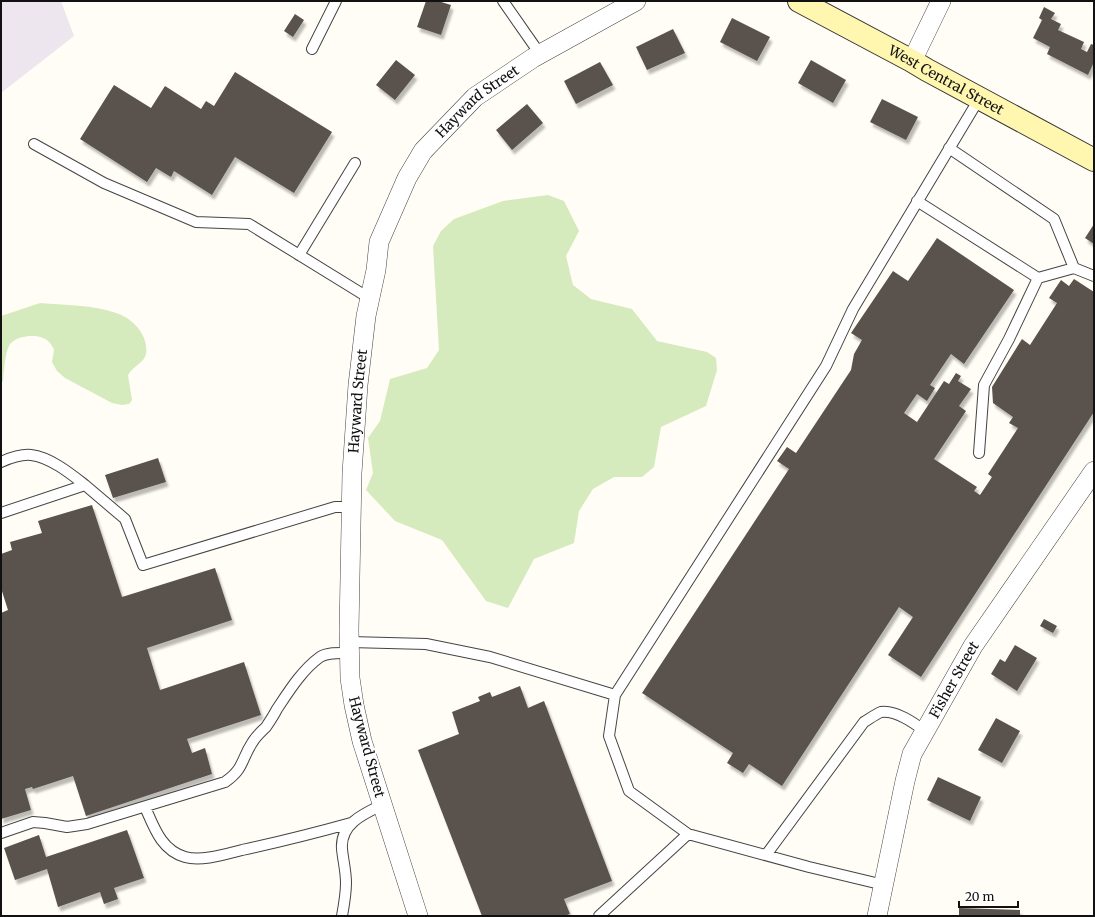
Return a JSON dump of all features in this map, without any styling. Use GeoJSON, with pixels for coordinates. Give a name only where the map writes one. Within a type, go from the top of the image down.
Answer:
{"type":"FeatureCollection","features":[{"type":"Feature","properties":{"kind":"main road","name":"West Central Street"},"geometry":{"type":"LineString","coordinates":[[799,1],[1094,160]]}},
{"type":"Feature","properties":{"kind":"street","name":"Hayward Street"},"geometry":{"type":"LineString","coordinates":[[418,916],[362,741],[350,682],[352,473],[358,385],[369,298],[376,270],[379,242],[407,178],[423,151],[476,97],[540,54],[636,1]]}},
{"type":"Feature","properties":{"kind":"street"},"geometry":{"type":"LineString","coordinates":[[912,61],[941,1]]}},
{"type":"Feature","properties":{"kind":"street","name":"Fisher Street"},"geometry":{"type":"LineString","coordinates":[[878,916],[905,780],[912,754],[973,646],[1094,471]]}},
{"type":"Feature","properties":{"kind":"lane"},"geometry":{"type":"LineString","coordinates":[[312,50],[336,1]]}},
{"type":"Feature","properties":{"kind":"lane"},"geometry":{"type":"LineString","coordinates":[[503,1],[540,54]]}},
{"type":"Feature","properties":{"kind":"lane"},"geometry":{"type":"LineString","coordinates":[[884,885],[688,834],[628,791],[609,736],[615,695],[826,366],[853,309],[979,99]]}},
{"type":"Feature","properties":{"kind":"lane"},"geometry":{"type":"LineString","coordinates":[[34,144],[104,183],[196,222],[248,224],[369,298]]}},
{"type":"Feature","properties":{"kind":"lane"},"geometry":{"type":"LineString","coordinates":[[949,148],[1054,219],[1074,268]]}},
{"type":"Feature","properties":{"kind":"lane"},"geometry":{"type":"LineString","coordinates":[[299,255],[355,163]]}},
{"type":"Feature","properties":{"kind":"lane"},"geometry":{"type":"LineString","coordinates":[[917,201],[1038,278],[1074,268],[1094,276]]}},
{"type":"Feature","properties":{"kind":"lane"},"geometry":{"type":"LineString","coordinates":[[979,453],[984,385],[1009,339],[1038,278]]}},
{"type":"Feature","properties":{"kind":"lane"},"geometry":{"type":"LineString","coordinates":[[1,462],[19,456],[31,455],[42,458],[66,470],[125,519],[143,565],[335,507],[352,507]]}},
{"type":"Feature","properties":{"kind":"lane"},"geometry":{"type":"LineString","coordinates":[[1,513],[85,485]]}},
{"type":"Feature","properties":{"kind":"lane"},"geometry":{"type":"LineString","coordinates":[[1,833],[33,822],[67,827],[87,824],[225,782],[240,768],[256,736],[266,727],[286,695],[306,671],[321,656],[350,647],[426,644],[490,657],[615,695]]}},
{"type":"Feature","properties":{"kind":"lane"},"geometry":{"type":"LineString","coordinates":[[766,855],[864,722],[881,712],[895,714],[912,722],[925,731]]}},
{"type":"Feature","properties":{"kind":"lane"},"geometry":{"type":"LineString","coordinates":[[145,807],[157,834],[168,848],[185,857],[196,858],[255,847],[351,823],[382,805]]}},
{"type":"Feature","properties":{"kind":"lane"},"geometry":{"type":"LineString","coordinates":[[342,916],[346,883],[342,847],[345,831],[351,823]]}},
{"type":"Feature","properties":{"kind":"lane"},"geometry":{"type":"LineString","coordinates":[[599,916],[688,834]]}},
{"type":"Feature","properties":{"kind":"shaded area"},"geometry":{"type":"Polygon","coordinates":[[[1,1],[61,1],[74,36],[1,93],[1,1]]]}},
{"type":"Feature","properties":{"kind":"green space"},"geometry":{"type":"Polygon","coordinates":[[[548,195],[564,201],[579,231],[566,256],[573,285],[591,299],[632,309],[657,341],[707,352],[716,358],[717,370],[706,406],[661,427],[654,467],[642,477],[614,477],[593,489],[579,511],[574,543],[534,559],[508,608],[486,601],[442,540],[395,521],[366,490],[373,473],[368,438],[380,421],[390,379],[427,368],[439,350],[433,246],[441,231],[454,219],[503,201],[548,195]]]}},
{"type":"Feature","properties":{"kind":"green space"},"geometry":{"type":"Polygon","coordinates":[[[40,303],[98,308],[122,315],[134,323],[145,341],[146,354],[143,360],[132,369],[128,375],[132,400],[129,404],[122,405],[112,403],[65,378],[57,371],[52,362],[54,350],[49,342],[36,336],[19,338],[11,343],[7,350],[3,381],[1,383],[1,316],[40,303]]]}},
{"type":"Feature","properties":{"kind":"building"},"geometry":{"type":"Polygon","coordinates":[[[426,1],[438,1],[451,5],[441,35],[417,27],[426,1]]]}},
{"type":"Feature","properties":{"kind":"building"},"geometry":{"type":"Polygon","coordinates":[[[1044,7],[1055,13],[1051,19],[1061,24],[1058,30],[1084,42],[1081,49],[1087,52],[1091,44],[1094,45],[1094,62],[1088,75],[1047,54],[1050,47],[1033,38],[1042,20],[1039,18],[1044,7]]]}},
{"type":"Feature","properties":{"kind":"building"},"geometry":{"type":"Polygon","coordinates":[[[295,14],[304,20],[293,37],[284,31],[295,14]]]}},
{"type":"Feature","properties":{"kind":"building"},"geometry":{"type":"Polygon","coordinates":[[[732,18],[770,37],[757,61],[720,42],[732,18]]]}},
{"type":"Feature","properties":{"kind":"building"},"geometry":{"type":"Polygon","coordinates":[[[673,29],[685,53],[647,70],[636,47],[673,29]]]}},
{"type":"Feature","properties":{"kind":"building"},"geometry":{"type":"Polygon","coordinates":[[[396,60],[415,75],[395,100],[376,85],[396,60]]]}},
{"type":"Feature","properties":{"kind":"building"},"geometry":{"type":"Polygon","coordinates":[[[811,60],[846,80],[833,103],[798,83],[811,60]]]}},
{"type":"Feature","properties":{"kind":"building"},"geometry":{"type":"Polygon","coordinates":[[[600,62],[613,85],[576,104],[564,81],[600,62]]]}},
{"type":"Feature","properties":{"kind":"building"},"geometry":{"type":"Polygon","coordinates":[[[235,72],[332,132],[294,193],[235,157],[212,195],[174,171],[171,177],[156,168],[147,182],[80,139],[114,85],[151,108],[165,86],[201,109],[206,101],[214,106],[235,72]]]}},
{"type":"Feature","properties":{"kind":"building"},"geometry":{"type":"Polygon","coordinates":[[[882,99],[918,117],[906,140],[870,122],[882,99]]]}},
{"type":"Feature","properties":{"kind":"building"},"geometry":{"type":"Polygon","coordinates":[[[527,104],[543,123],[512,150],[496,130],[527,104]]]}},
{"type":"Feature","properties":{"kind":"building"},"geometry":{"type":"Polygon","coordinates":[[[1094,224],[1094,244],[1085,238],[1094,224]]]}},
{"type":"Feature","properties":{"kind":"building"},"geometry":{"type":"Polygon","coordinates":[[[937,238],[1014,290],[964,364],[951,354],[930,385],[935,388],[927,401],[917,394],[904,413],[917,422],[944,381],[949,384],[956,373],[961,376],[958,381],[971,389],[959,406],[966,411],[934,459],[977,487],[974,491],[980,495],[992,477],[988,474],[1018,428],[1009,423],[1013,417],[993,403],[992,387],[1022,339],[1030,345],[1057,303],[1049,298],[1061,280],[1069,286],[1074,279],[1094,292],[1094,412],[921,677],[888,655],[913,617],[899,607],[782,786],[749,764],[743,773],[727,763],[733,753],[642,693],[789,469],[777,461],[787,447],[796,453],[851,370],[854,354],[862,340],[851,333],[893,271],[908,281],[937,238]]]}},
{"type":"Feature","properties":{"kind":"building"},"geometry":{"type":"Polygon","coordinates":[[[158,458],[166,482],[113,498],[105,475],[158,458]]]}},
{"type":"Feature","properties":{"kind":"building"},"geometry":{"type":"Polygon","coordinates":[[[92,505],[122,597],[215,568],[232,620],[147,648],[160,690],[244,662],[261,715],[187,739],[192,753],[205,748],[212,774],[86,816],[73,776],[33,789],[32,787],[25,789],[31,810],[1,819],[1,613],[8,610],[1,588],[1,554],[12,550],[10,542],[42,533],[38,521],[92,505]]]}},
{"type":"Feature","properties":{"kind":"building"},"geometry":{"type":"Polygon","coordinates":[[[1044,619],[1057,626],[1053,633],[1040,626],[1044,619]]]}},
{"type":"Feature","properties":{"kind":"building"},"geometry":{"type":"Polygon","coordinates":[[[1015,645],[1037,658],[1017,691],[991,674],[1000,659],[1005,662],[1015,645]]]}},
{"type":"Feature","properties":{"kind":"building"},"geometry":{"type":"Polygon","coordinates":[[[520,686],[528,708],[544,701],[612,881],[564,899],[570,914],[564,916],[482,916],[418,750],[459,734],[452,712],[480,701],[478,697],[490,692],[492,697],[520,686]]]}},
{"type":"Feature","properties":{"kind":"building"},"geometry":{"type":"Polygon","coordinates":[[[996,718],[1020,731],[1002,763],[978,750],[996,718]]]}},
{"type":"Feature","properties":{"kind":"building"},"geometry":{"type":"Polygon","coordinates":[[[938,777],[981,797],[970,821],[927,800],[938,777]]]}},
{"type":"Feature","properties":{"kind":"building"},"geometry":{"type":"Polygon","coordinates":[[[127,830],[144,878],[114,888],[118,899],[104,904],[100,892],[58,907],[47,869],[15,880],[4,848],[39,835],[46,857],[127,830]]]}},
{"type":"Feature","properties":{"kind":"building"},"geometry":{"type":"Polygon","coordinates":[[[959,908],[1020,910],[1020,916],[959,916],[959,908]]]}}]}
